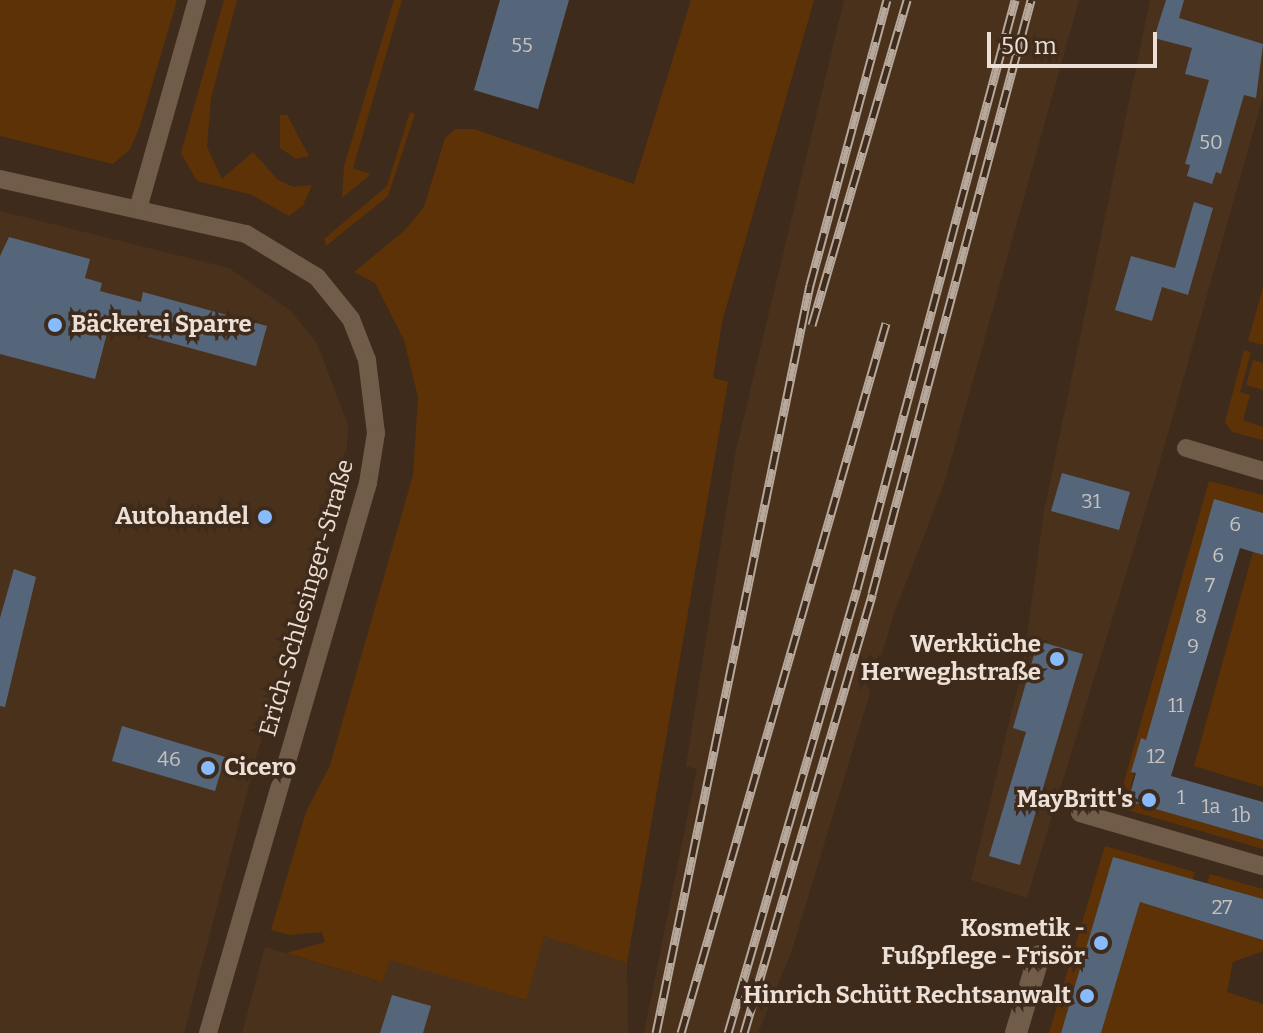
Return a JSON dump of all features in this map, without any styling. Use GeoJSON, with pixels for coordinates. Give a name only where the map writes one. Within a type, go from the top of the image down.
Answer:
{"type":"FeatureCollection","features":[{"type":"Feature","properties":{"kind":"street"},"geometry":{"type":"LineString","coordinates":[[138,209],[197,0]]}},
{"type":"Feature","properties":{"kind":"street","name":"Erich-Schlesinger-Straße"},"geometry":{"type":"LineString","coordinates":[[0,179],[246,234],[317,277],[351,319],[367,360],[375,406],[368,483],[208,1033]]}},
{"type":"Feature","properties":{"kind":"street"},"geometry":{"type":"LineString","coordinates":[[1186,448],[1263,471]]}},
{"type":"Feature","properties":{"kind":"street"},"geometry":{"type":"LineString","coordinates":[[1080,813],[1263,866]]}},
{"type":"Feature","properties":{"kind":"street"},"geometry":{"type":"LineString","coordinates":[[1016,1033],[1039,956]]}},
{"type":"Feature","properties":{"kind":"shaded area"},"geometry":{"type":"Polygon","coordinates":[[[0,0],[177,0],[139,129],[130,149],[113,164],[0,136],[0,0]]]}},
{"type":"Feature","properties":{"kind":"shaded area"},"geometry":{"type":"Polygon","coordinates":[[[224,0],[237,0],[211,98],[207,147],[222,179],[253,152],[278,180],[294,187],[312,185],[303,205],[289,216],[252,195],[197,181],[181,153],[224,0]]]}},
{"type":"Feature","properties":{"kind":"shaded area"},"geometry":{"type":"Polygon","coordinates":[[[394,0],[402,0],[353,168],[371,174],[342,198],[344,166],[394,0]]]}},
{"type":"Feature","properties":{"kind":"shaded area"},"geometry":{"type":"Polygon","coordinates":[[[691,0],[814,0],[722,322],[713,378],[728,382],[627,963],[544,936],[526,1000],[390,960],[382,982],[286,953],[325,942],[322,932],[290,935],[271,930],[306,812],[330,765],[413,475],[418,397],[404,340],[375,283],[354,272],[404,231],[424,207],[445,138],[455,129],[474,129],[634,184],[691,0]]]}},
{"type":"Feature","properties":{"kind":"shaded area"},"geometry":{"type":"Polygon","coordinates":[[[844,0],[1079,0],[945,481],[894,614],[792,950],[758,1033],[644,1033],[697,769],[686,766],[735,454],[844,0]]]}},
{"type":"Feature","properties":{"kind":"shaded area"},"geometry":{"type":"Polygon","coordinates":[[[1150,0],[1263,0],[1263,97],[1155,479],[1027,898],[971,880],[1023,665],[1044,511],[1150,0]]]}},
{"type":"Feature","properties":{"kind":"shaded area"},"geometry":{"type":"Polygon","coordinates":[[[410,112],[415,114],[388,196],[326,246],[324,239],[387,186],[410,112]]]}},
{"type":"Feature","properties":{"kind":"shaded area"},"geometry":{"type":"Polygon","coordinates":[[[280,115],[287,115],[309,156],[296,159],[280,148],[280,115]]]}},
{"type":"Feature","properties":{"kind":"shaded area"},"geometry":{"type":"Polygon","coordinates":[[[0,211],[229,268],[291,311],[317,343],[348,425],[346,467],[257,754],[184,1033],[0,1033],[0,211]]]}},
{"type":"Feature","properties":{"kind":"shaded area"},"geometry":{"type":"Polygon","coordinates":[[[1263,287],[1263,345],[1248,341],[1263,287]]]}},
{"type":"Feature","properties":{"kind":"shaded area"},"geometry":{"type":"Polygon","coordinates":[[[1244,350],[1251,352],[1240,392],[1250,395],[1243,420],[1263,427],[1263,440],[1232,432],[1225,422],[1244,350]]]}},
{"type":"Feature","properties":{"kind":"shaded area"},"geometry":{"type":"Polygon","coordinates":[[[1253,360],[1263,363],[1263,390],[1246,385],[1253,360]]]}},
{"type":"Feature","properties":{"kind":"shaded area"},"geometry":{"type":"Polygon","coordinates":[[[1209,481],[1263,495],[1263,513],[1215,500],[1146,740],[1141,739],[1128,801],[1263,840],[1263,849],[1117,807],[1209,481]]]}},
{"type":"Feature","properties":{"kind":"shaded area"},"geometry":{"type":"Polygon","coordinates":[[[1253,552],[1263,555],[1263,787],[1194,766],[1253,552]]]}},
{"type":"Feature","properties":{"kind":"shaded area"},"geometry":{"type":"Polygon","coordinates":[[[1105,846],[1195,872],[1192,881],[1113,857],[1061,1033],[1049,1033],[1105,846]]]}},
{"type":"Feature","properties":{"kind":"shaded area"},"geometry":{"type":"Polygon","coordinates":[[[1210,874],[1263,889],[1263,899],[1207,883],[1210,874]]]}},
{"type":"Feature","properties":{"kind":"shaded area"},"geometry":{"type":"Polygon","coordinates":[[[1140,902],[1263,940],[1263,951],[1233,962],[1227,992],[1263,1004],[1263,1033],[1101,1033],[1140,902]]]}},
{"type":"Feature","properties":{"kind":"shaded area"},"geometry":{"type":"Polygon","coordinates":[[[544,936],[627,963],[628,1033],[242,1033],[265,947],[381,982],[390,959],[525,1000],[544,936]]]}},
{"type":"Feature","properties":{"kind":"building"},"geometry":{"type":"Polygon","coordinates":[[[500,0],[569,0],[538,109],[474,90],[500,0]]]}},
{"type":"Feature","properties":{"kind":"building"},"geometry":{"type":"Polygon","coordinates":[[[1166,0],[1184,0],[1179,18],[1263,44],[1256,98],[1244,95],[1221,174],[1216,172],[1212,184],[1187,176],[1190,165],[1185,164],[1209,80],[1185,74],[1192,48],[1154,38],[1166,0]]]}},
{"type":"Feature","properties":{"kind":"building"},"geometry":{"type":"Polygon","coordinates":[[[1194,202],[1213,208],[1188,295],[1162,287],[1152,321],[1115,310],[1131,256],[1175,268],[1194,202]]]}},
{"type":"Feature","properties":{"kind":"building","name":"Bäckerei Sparre"},"geometry":{"type":"Polygon","coordinates":[[[9,237],[90,259],[85,278],[102,283],[100,291],[141,302],[143,292],[267,326],[256,366],[109,326],[95,379],[0,354],[0,256],[9,237]]]}},
{"type":"Feature","properties":{"kind":"building"},"geometry":{"type":"Polygon","coordinates":[[[1062,473],[1130,492],[1119,530],[1051,511],[1062,473]]]}},
{"type":"Feature","properties":{"kind":"building"},"geometry":{"type":"Polygon","coordinates":[[[1214,499],[1263,513],[1263,555],[1240,548],[1171,776],[1263,802],[1263,840],[1128,801],[1136,773],[1131,772],[1141,738],[1146,740],[1214,499]]]}},
{"type":"Feature","properties":{"kind":"building"},"geometry":{"type":"Polygon","coordinates":[[[14,569],[36,577],[5,707],[0,706],[0,618],[14,569]]]}},
{"type":"Feature","properties":{"kind":"building"},"geometry":{"type":"Polygon","coordinates":[[[1038,641],[1083,654],[1020,865],[989,856],[1026,732],[1013,728],[1038,641]]]}},
{"type":"Feature","properties":{"kind":"building"},"geometry":{"type":"Polygon","coordinates":[[[122,726],[225,757],[215,791],[112,761],[122,726]]]}},
{"type":"Feature","properties":{"kind":"building"},"geometry":{"type":"Polygon","coordinates":[[[1113,857],[1263,899],[1263,940],[1140,902],[1101,1033],[1061,1033],[1113,857]]]}},
{"type":"Feature","properties":{"kind":"building"},"geometry":{"type":"Polygon","coordinates":[[[392,995],[431,1006],[423,1033],[380,1033],[392,995]]]}},
{"type":"Feature","properties":{"kind":"railway"},"geometry":{"type":"LineString","coordinates":[[656,1033],[810,285],[887,0]]}},
{"type":"Feature","properties":{"kind":"railway"},"geometry":{"type":"LineString","coordinates":[[812,325],[907,0]]}},
{"type":"Feature","properties":{"kind":"railway"},"geometry":{"type":"LineString","coordinates":[[728,1033],[857,589],[1015,0]]}},
{"type":"Feature","properties":{"kind":"railway"},"geometry":{"type":"LineString","coordinates":[[744,1033],[872,594],[1031,0]]}},
{"type":"Feature","properties":{"kind":"railway"},"geometry":{"type":"LineString","coordinates":[[681,1033],[886,323]]}},
{"type":"Feature","properties":{"kind":"place","name":"Bäckerei Sparre"},"geometry":{"type":"Point","coordinates":[55,325]}},
{"type":"Feature","properties":{"kind":"place","name":"Autohandel"},"geometry":{"type":"Point","coordinates":[265,517]}},
{"type":"Feature","properties":{"kind":"place","name":"Werkküche Herweghstraße"},"geometry":{"type":"Point","coordinates":[1057,659]}},
{"type":"Feature","properties":{"kind":"place","name":"Cicero"},"geometry":{"type":"Point","coordinates":[208,768]}},
{"type":"Feature","properties":{"kind":"place","name":"MayBritt's"},"geometry":{"type":"Point","coordinates":[1149,800]}},
{"type":"Feature","properties":{"kind":"place","name":"Kosmetik - Fußpflege - Frisör"},"geometry":{"type":"Point","coordinates":[1101,943]}},
{"type":"Feature","properties":{"kind":"place","name":"Hinrich Schütt Rechtsanwalt"},"geometry":{"type":"Point","coordinates":[1087,996]}}]}
